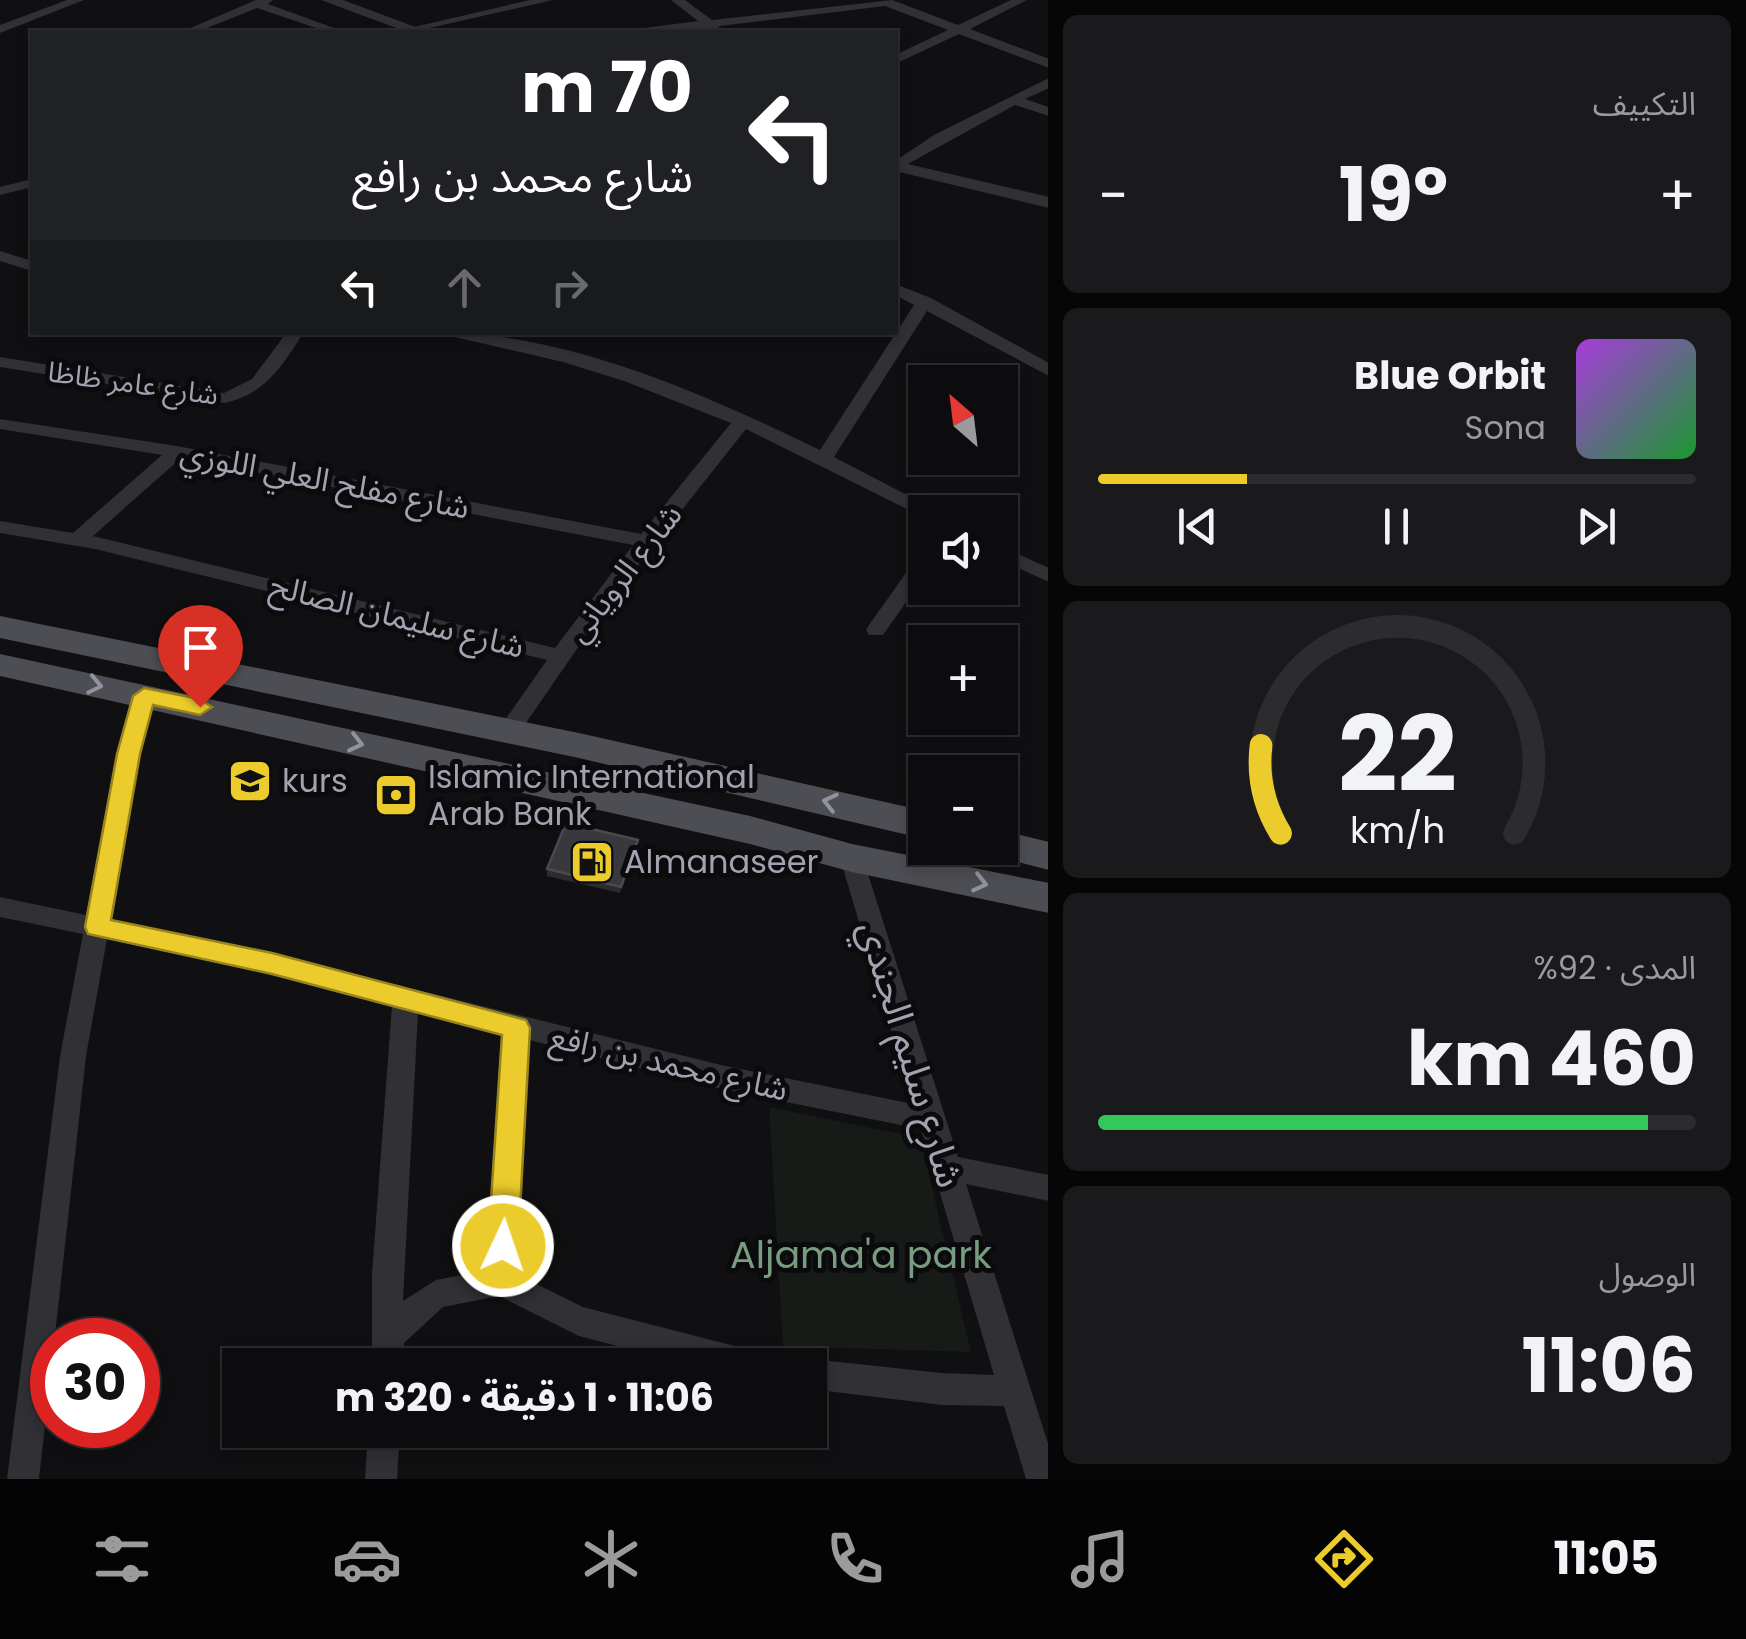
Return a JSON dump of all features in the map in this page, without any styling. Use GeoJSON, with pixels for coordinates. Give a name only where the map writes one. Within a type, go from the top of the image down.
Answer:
{"type":"FeatureCollection","features":[{"type":"Feature","properties":{"kind":"main road"},"geometry":{"type":"LineString","coordinates":[[0,627],[238,671],[908,821]]}},
{"type":"Feature","properties":{"kind":"main road"},"geometry":{"type":"LineString","coordinates":[[0,665],[648,811],[750,830],[852,858],[1048,898]]}},
{"type":"Feature","properties":{"kind":"main road"},"geometry":{"type":"LineString","coordinates":[[1018,848],[1048,856]]}},
{"type":"Feature","properties":{"kind":"street"},"geometry":{"type":"LineString","coordinates":[[0,29],[78,0]]}},
{"type":"Feature","properties":{"kind":"street"},"geometry":{"type":"LineString","coordinates":[[328,0],[413,30]]}},
{"type":"Feature","properties":{"kind":"street"},"geometry":{"type":"LineString","coordinates":[[420,30],[547,0]]}},
{"type":"Feature","properties":{"kind":"street"},"geometry":{"type":"LineString","coordinates":[[677,0],[719,30]]}},
{"type":"Feature","properties":{"kind":"street"},"geometry":{"type":"LineString","coordinates":[[898,58],[1022,0]]}},
{"type":"Feature","properties":{"kind":"street"},"geometry":{"type":"LineString","coordinates":[[657,30],[884,1],[1048,64]]}},
{"type":"Feature","properties":{"kind":"street"},"geometry":{"type":"LineString","coordinates":[[192,30],[262,2],[334,30]]}},
{"type":"Feature","properties":{"kind":"street"},"geometry":{"type":"LineString","coordinates":[[898,164],[939,138],[1048,82]]}},
{"type":"Feature","properties":{"kind":"street"},"geometry":{"type":"LineString","coordinates":[[1014,100],[1048,112]]}},
{"type":"Feature","properties":{"kind":"street"},"geometry":{"type":"LineString","coordinates":[[898,167],[1048,203]]}},
{"type":"Feature","properties":{"kind":"street"},"geometry":{"type":"LineString","coordinates":[[0,193],[30,186]]}},
{"type":"Feature","properties":{"kind":"street"},"geometry":{"type":"LineString","coordinates":[[0,256],[30,265]]}},
{"type":"Feature","properties":{"kind":"street"},"geometry":{"type":"LineString","coordinates":[[898,290],[925,301],[1048,371]]}},
{"type":"Feature","properties":{"kind":"street"},"geometry":{"type":"LineString","coordinates":[[825,457],[925,301]]}},
{"type":"Feature","properties":{"kind":"street","name":"شارع عامر ظاظا"},"geometry":{"type":"LineString","coordinates":[[0,362],[224,398],[245,394],[258,386],[294,335]]}},
{"type":"Feature","properties":{"kind":"street"},"geometry":{"type":"LineString","coordinates":[[458,335],[526,347],[686,397],[825,457],[908,503]]}},
{"type":"Feature","properties":{"kind":"street"},"geometry":{"type":"LineString","coordinates":[[526,347],[543,335]]}},
{"type":"Feature","properties":{"kind":"street","name":"شارع الروياني"},"geometry":{"type":"LineString","coordinates":[[509,730],[559,656],[743,420]]}},
{"type":"Feature","properties":{"kind":"street","name":"شارع مفلح العلي اللوزي"},"geometry":{"type":"LineString","coordinates":[[0,424],[177,452],[649,542]]}},
{"type":"Feature","properties":{"kind":"street"},"geometry":{"type":"LineString","coordinates":[[78,540],[177,452]]}},
{"type":"Feature","properties":{"kind":"street","name":"شارع سليمان الصالح"},"geometry":{"type":"LineString","coordinates":[[0,528],[78,540],[559,656]]}},
{"type":"Feature","properties":{"kind":"street"},"geometry":{"type":"LineString","coordinates":[[1018,561],[1048,576]]}},
{"type":"Feature","properties":{"kind":"street"},"geometry":{"type":"LineString","coordinates":[[876,630],[908,584]]}},
{"type":"Feature","properties":{"kind":"street"},"geometry":{"type":"LineString","coordinates":[[23,1479],[73,1056],[128,754],[144,696]]}},
{"type":"Feature","properties":{"kind":"street","name":"شارع سليم الجندي"},"geometry":{"type":"LineString","coordinates":[[852,858],[1042,1479]]}},
{"type":"Feature","properties":{"kind":"street","name":"شارع محمد بن رافع"},"geometry":{"type":"LineString","coordinates":[[0,908],[272,964],[721,1077],[930,1118]]}},
{"type":"Feature","properties":{"kind":"street"},"geometry":{"type":"LineString","coordinates":[[388,1348],[387,1274],[406,998]]}},
{"type":"Feature","properties":{"kind":"street"},"geometry":{"type":"LineString","coordinates":[[501,1282],[516,1028]]}},
{"type":"Feature","properties":{"kind":"street"},"geometry":{"type":"LineString","coordinates":[[945,1167],[1048,1188]]}},
{"type":"Feature","properties":{"kind":"street"},"geometry":{"type":"LineString","coordinates":[[390,1348],[402,1321],[436,1294],[501,1282],[579,1320],[685,1348]]}},
{"type":"Feature","properties":{"kind":"street"},"geometry":{"type":"LineString","coordinates":[[827,1376],[942,1389],[1014,1391]]}},
{"type":"Feature","properties":{"kind":"street"},"geometry":{"type":"LineString","coordinates":[[381,1479],[383,1448]]}},
{"type":"Feature","properties":{"kind":"green space","name":"Aljama'a park"},"geometry":{"type":"Polygon","coordinates":[[[769,1107],[920,1138],[971,1352],[783,1346],[769,1107]]]}},
{"type":"Feature","properties":{"kind":"building","name":"Almanaseer"},"geometry":{"type":"Polygon","coordinates":[[[566,823],[638,840],[621,887],[547,869],[566,823]]]}},
{"type":"Feature","properties":{"kind":"place","name":"kurs"},"geometry":{"type":"Point","coordinates":[250,781]}},
{"type":"Feature","properties":{"kind":"place","name":"Islamic International Arab Bank"},"geometry":{"type":"Point","coordinates":[396,795]}},
{"type":"Feature","properties":{"kind":"place","name":"Almanaseer"},"geometry":{"type":"Point","coordinates":[592,862]}},
{"type":"Feature","properties":{"kind":"route"},"geometry":{"type":"LineString","coordinates":[[200,707],[144,696],[128,754],[97,927],[272,964],[516,1028],[503,1246]]}}]}
